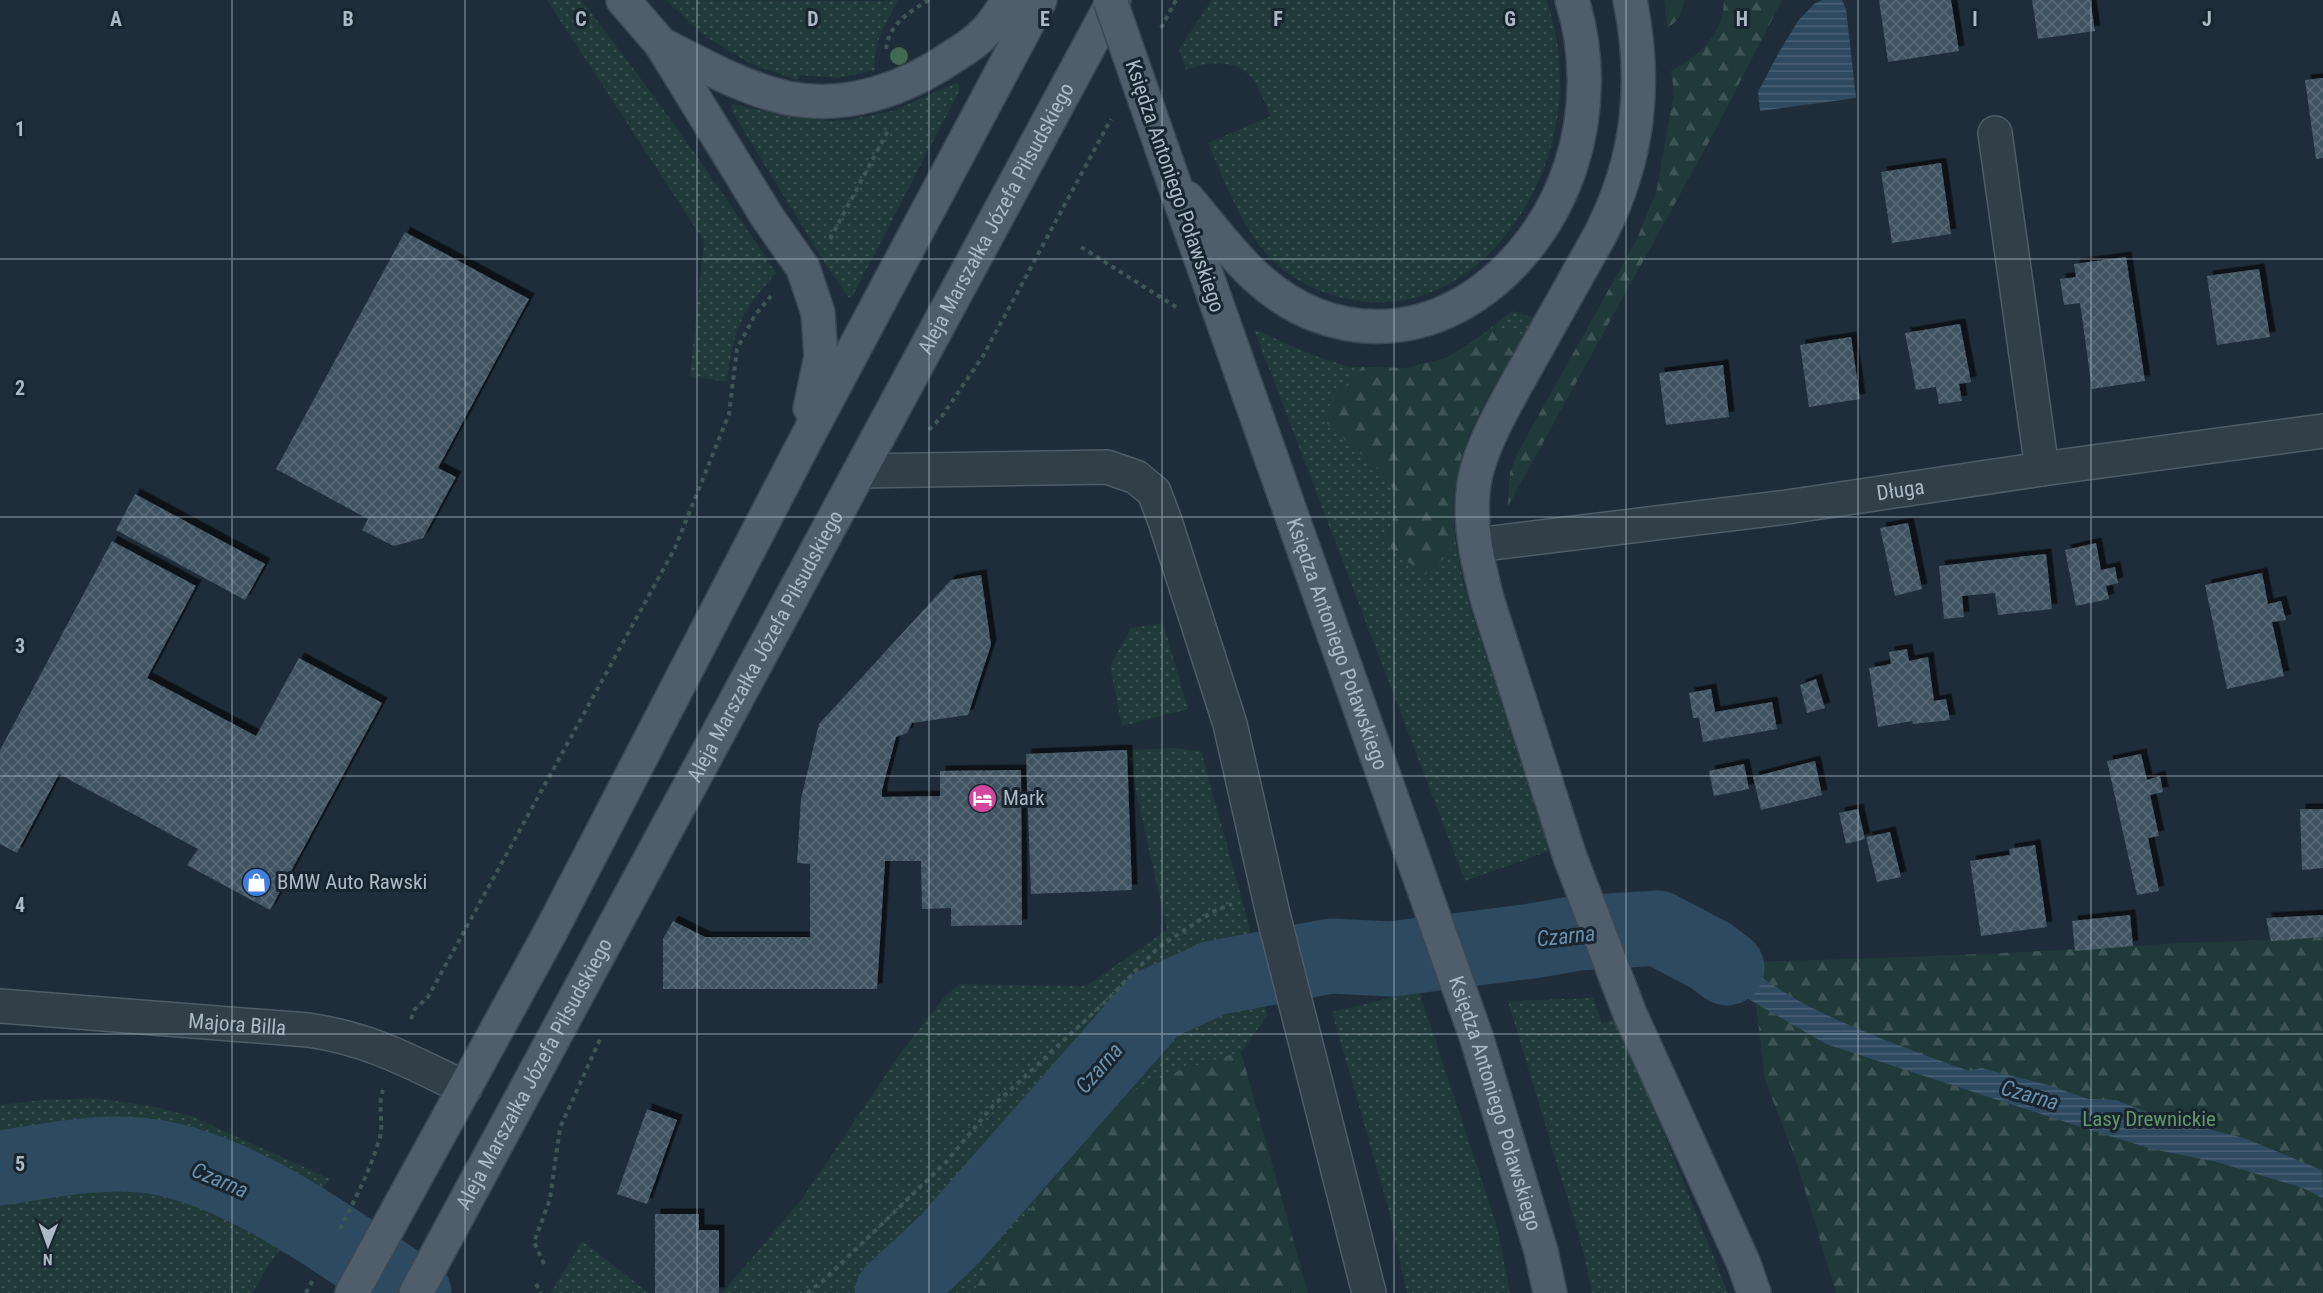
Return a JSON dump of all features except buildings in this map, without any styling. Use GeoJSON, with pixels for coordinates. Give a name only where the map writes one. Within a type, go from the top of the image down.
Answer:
{"type":"FeatureCollection","features":[{"type":"Feature","properties":{"kind":"main road"},"geometry":{"type":"LineString","coordinates":[[623,0],[661,44],[768,218],[803,268],[819,313],[821,357],[802,445]]}},
{"type":"Feature","properties":{"kind":"main road"},"geometry":{"type":"LineString","coordinates":[[661,44],[733,79],[787,98],[808,101],[856,99],[891,90],[944,63],[984,33],[1009,0]]}},
{"type":"Feature","properties":{"kind":"main road"},"geometry":{"type":"LineString","coordinates":[[352,1293],[594,848],[802,445],[1040,0]]}},
{"type":"Feature","properties":{"kind":"main road","name":"Księdza Antoniego Poławskiego"},"geometry":{"type":"LineString","coordinates":[[1112,0],[1174,183],[1477,1039],[1532,1218],[1550,1293]]}},
{"type":"Feature","properties":{"kind":"main road","name":"Aleja Marszałka Józefa Piłsudskiego"},"geometry":{"type":"LineString","coordinates":[[416,1293],[1112,0]]}},
{"type":"Feature","properties":{"kind":"main road"},"geometry":{"type":"LineString","coordinates":[[1174,183],[1257,280],[1282,298],[1315,314],[1360,326],[1382,326],[1417,322],[1448,311],[1486,289],[1520,256],[1548,217],[1563,185],[1579,135],[1584,90],[1582,46],[1572,0]]}},
{"type":"Feature","properties":{"kind":"main road"},"geometry":{"type":"LineString","coordinates":[[1630,0],[1639,77],[1636,125],[1627,169],[1611,215],[1509,397],[1482,459],[1474,483],[1476,545],[1488,602],[1570,857],[1630,1014],[1744,1264],[1754,1293]]}},
{"type":"Feature","properties":{"kind":"street"},"geometry":{"type":"LineString","coordinates":[[1995,133],[2042,469]]}},
{"type":"Feature","properties":{"kind":"street","name":"Długa"},"geometry":{"type":"LineString","coordinates":[[1476,545],[1787,507],[2323,430]]}},
{"type":"Feature","properties":{"kind":"street"},"geometry":{"type":"LineString","coordinates":[[860,471],[1107,466],[1136,477],[1154,492],[1230,724],[1272,914],[1370,1293]]}},
{"type":"Feature","properties":{"kind":"street","name":"Majora Billa"},"geometry":{"type":"LineString","coordinates":[[0,1006],[308,1030],[343,1035],[397,1054],[465,1088]]}},
{"type":"Feature","properties":{"kind":"path"},"geometry":{"type":"LineString","coordinates":[[885,58],[888,36],[903,16],[928,0]]}},
{"type":"Feature","properties":{"kind":"path"},"geometry":{"type":"LineString","coordinates":[[1159,31],[1176,0]]}},
{"type":"Feature","properties":{"kind":"path"},"geometry":{"type":"LineString","coordinates":[[900,471],[915,444],[942,416],[983,356],[1113,114]]}},
{"type":"Feature","properties":{"kind":"path"},"geometry":{"type":"LineString","coordinates":[[826,246],[892,122]]}},
{"type":"Feature","properties":{"kind":"path"},"geometry":{"type":"LineString","coordinates":[[1081,247],[1179,309]]}},
{"type":"Feature","properties":{"kind":"path"},"geometry":{"type":"LineString","coordinates":[[415,1009],[428,997],[675,548],[729,414],[737,349],[755,315],[772,295]]}},
{"type":"Feature","properties":{"kind":"path"},"geometry":{"type":"LineString","coordinates":[[807,1293],[824,1280],[946,1162],[992,1107],[1105,1002],[1160,947],[1212,912],[1236,903],[1266,881]]}},
{"type":"Feature","properties":{"kind":"path"},"geometry":{"type":"LineString","coordinates":[[544,1264],[534,1242],[550,1199],[560,1128],[603,1031]]}},
{"type":"Feature","properties":{"kind":"path"},"geometry":{"type":"LineString","coordinates":[[361,1188],[381,1131],[379,1100]]}},
{"type":"Feature","properties":{"kind":"path"},"geometry":{"type":"LineString","coordinates":[[536,1284],[541,1293]]}},
{"type":"Feature","properties":{"kind":"green space"},"geometry":{"type":"Polygon","coordinates":[[[547,0],[581,0],[682,135],[776,273],[754,299],[741,323],[732,349],[727,382],[690,376],[704,241],[547,0]]]}},
{"type":"Feature","properties":{"kind":"green space"},"geometry":{"type":"Polygon","coordinates":[[[666,0],[898,0],[878,42],[875,70],[838,78],[799,75],[797,80],[749,63],[703,35],[666,0]]]}},
{"type":"Feature","properties":{"kind":"green space"},"geometry":{"type":"Polygon","coordinates":[[[1212,0],[1546,0],[1555,31],[1560,64],[1560,98],[1555,130],[1546,163],[1532,195],[1514,224],[1492,251],[1465,274],[1436,290],[1403,300],[1368,302],[1343,298],[1318,290],[1294,278],[1274,262],[1244,221],[1208,143],[1271,116],[1260,92],[1246,72],[1238,67],[1221,64],[1202,65],[1186,70],[1179,49],[1212,0]]]}},
{"type":"Feature","properties":{"kind":"green space"},"geometry":{"type":"Polygon","coordinates":[[[1664,0],[1684,0],[1679,16],[1667,28],[1664,0]]]}},
{"type":"Feature","properties":{"kind":"green space"},"geometry":{"type":"Polygon","coordinates":[[[1724,0],[1782,0],[1711,138],[1508,506],[1510,472],[1518,452],[1637,239],[1657,189],[1674,91],[1671,71],[1708,43],[1720,23],[1724,0]]]}},
{"type":"Feature","properties":{"kind":"green space"},"geometry":{"type":"Polygon","coordinates":[[[956,83],[959,85],[959,91],[853,295],[849,298],[825,263],[731,107],[733,104],[788,117],[847,120],[892,111],[956,83]]]}},
{"type":"Feature","properties":{"kind":"green space"},"geometry":{"type":"Polygon","coordinates":[[[1512,311],[1534,318],[1488,396],[1468,439],[1456,480],[1454,528],[1470,607],[1549,851],[1465,881],[1254,329],[1312,355],[1350,367],[1406,368],[1446,358],[1473,342],[1512,311]]]}},
{"type":"Feature","properties":{"kind":"green space"},"geometry":{"type":"Polygon","coordinates":[[[1507,327],[1523,338],[1486,400],[1464,449],[1453,503],[1454,532],[1450,549],[1442,560],[1424,574],[1383,542],[1399,504],[1388,478],[1323,420],[1332,401],[1362,367],[1406,368],[1446,358],[1488,331],[1507,327]]]}},
{"type":"Feature","properties":{"kind":"green space"},"geometry":{"type":"Polygon","coordinates":[[[1163,623],[1188,709],[1122,726],[1110,666],[1131,628],[1163,623]]]}},
{"type":"Feature","properties":{"kind":"green space"},"geometry":{"type":"Polygon","coordinates":[[[1174,748],[1201,751],[1247,918],[1267,1016],[1241,1052],[1181,1070],[1120,1096],[1053,1177],[972,1293],[722,1293],[802,1199],[897,1058],[944,997],[960,984],[1086,986],[1167,930],[1127,750],[1174,748]]]}},
{"type":"Feature","properties":{"kind":"green space","name":"Lasy Drewnickie"},"geometry":{"type":"Polygon","coordinates":[[[2323,937],[2323,1293],[1836,1293],[1796,1160],[1765,1080],[1751,962],[1989,954],[2323,937]]]}},
{"type":"Feature","properties":{"kind":"green space"},"geometry":{"type":"Polygon","coordinates":[[[1419,991],[1497,1226],[1510,1293],[1407,1293],[1388,1207],[1332,1012],[1419,991]]]}},
{"type":"Feature","properties":{"kind":"green space"},"geometry":{"type":"Polygon","coordinates":[[[1593,998],[1602,1023],[1617,1018],[1728,1293],[1592,1293],[1583,1250],[1508,1001],[1593,998]]]}},
{"type":"Feature","properties":{"kind":"green space"},"geometry":{"type":"Polygon","coordinates":[[[1241,1052],[1308,1293],[972,1293],[1053,1177],[1120,1096],[1181,1070],[1241,1052]]]}},
{"type":"Feature","properties":{"kind":"green space"},"geometry":{"type":"Polygon","coordinates":[[[96,1098],[150,1106],[191,1116],[330,1179],[252,1293],[0,1293],[0,1105],[42,1100],[96,1098]]]}},
{"type":"Feature","properties":{"kind":"green space"},"geometry":{"type":"Polygon","coordinates":[[[582,1241],[649,1293],[551,1293],[582,1241]]]}},
{"type":"Feature","properties":{"kind":"water"},"geometry":{"type":"Polygon","coordinates":[[[1822,0],[1842,0],[1846,9],[1856,98],[1760,111],[1758,92],[1779,52],[1798,21],[1814,4],[1822,0]]]}},
{"type":"Feature","properties":{"kind":"water"},"geometry":{"type":"Polygon","coordinates":[[[1638,912],[1662,919],[1706,941],[1810,1007],[1908,1049],[1969,1071],[1981,1068],[2048,1085],[2088,1099],[2116,1100],[2157,1116],[2244,1138],[2322,1170],[2323,1198],[2303,1188],[2217,1162],[2152,1149],[2087,1129],[1826,1044],[1738,993],[1686,953],[1659,943],[1639,939],[1628,914],[1638,912]]]}},
{"type":"Feature","properties":{"kind":"waterway","name":"Czarna"},"geometry":{"type":"LineString","coordinates":[[892,1293],[948,1241],[1155,1005],[1214,978],[1331,956],[1391,959],[1578,933],[1658,928],[1711,956],[1727,968]]}},
{"type":"Feature","properties":{"kind":"waterway","name":"Czarna"},"geometry":{"type":"LineString","coordinates":[[0,1168],[105,1154],[140,1155],[176,1161],[212,1173],[283,1208],[414,1293]]}},
{"type":"Feature","properties":{"kind":"place","name":"Mark"},"geometry":{"type":"Point","coordinates":[982,798]}},
{"type":"Feature","properties":{"kind":"place","name":"BMW Auto Rawski"},"geometry":{"type":"Point","coordinates":[256,882]}}]}
